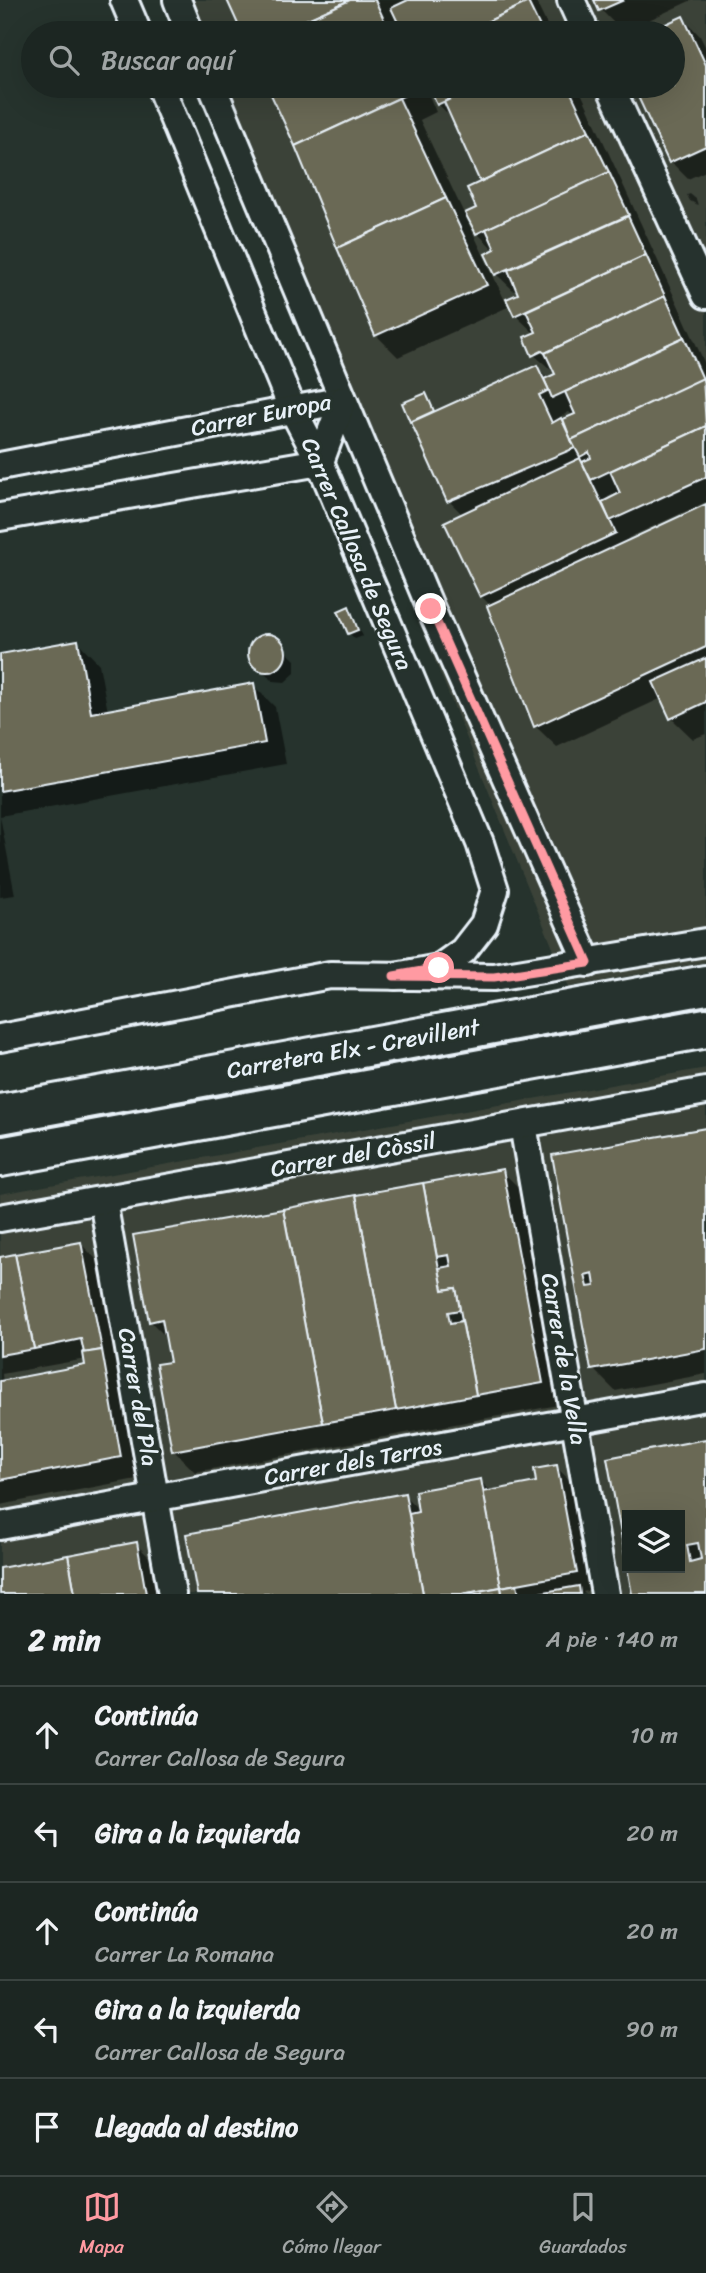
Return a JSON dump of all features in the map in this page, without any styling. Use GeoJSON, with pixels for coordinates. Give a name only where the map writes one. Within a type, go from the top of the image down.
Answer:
{"type":"FeatureCollection","features":[{"type":"Feature","properties":{"kind":"highway","name":"Carretera Elx - Crevillent"},"geometry":{"type":"LineString","coordinates":[[0,1114],[706,985]]}},
{"type":"Feature","properties":{"kind":"highway","name":"Carretera Elx - Crevillent"},"geometry":{"type":"LineString","coordinates":[[0,1157],[706,1028]]}},
{"type":"Feature","properties":{"kind":"street"},"geometry":{"type":"LineString","coordinates":[[124,0],[133,21]]}},
{"type":"Feature","properties":{"kind":"street"},"geometry":{"type":"LineString","coordinates":[[177,0],[185,21]]}},
{"type":"Feature","properties":{"kind":"street"},"geometry":{"type":"LineString","coordinates":[[571,0],[581,21]]}},
{"type":"Feature","properties":{"kind":"street","name":"Carrer Callosa de Segura"},"geometry":{"type":"LineString","coordinates":[[165,98],[292,408],[320,462],[480,843],[495,890],[484,923],[463,951],[439,968],[394,976]]}},
{"type":"Feature","properties":{"kind":"street","name":"Carrer Callosa de Segura"},"geometry":{"type":"LineString","coordinates":[[217,98],[431,609],[588,963]]}},
{"type":"Feature","properties":{"kind":"street"},"geometry":{"type":"LineString","coordinates":[[616,98],[706,295]]}},
{"type":"Feature","properties":{"kind":"street","name":"Carrer Europa"},"geometry":{"type":"LineString","coordinates":[[0,466],[344,400],[320,462]]}},
{"type":"Feature","properties":{"kind":"street"},"geometry":{"type":"LineString","coordinates":[[0,517],[320,462]]}},
{"type":"Feature","properties":{"kind":"street"},"geometry":{"type":"LineString","coordinates":[[0,1038],[330,975],[494,977],[706,942]]}},
{"type":"Feature","properties":{"kind":"street","name":"Carrer del Còssil"},"geometry":{"type":"LineString","coordinates":[[0,1218],[706,1091]]}},
{"type":"Feature","properties":{"kind":"street","name":"Carrer de la Vella"},"geometry":{"type":"LineString","coordinates":[[523,1125],[605,1594]]}},
{"type":"Feature","properties":{"kind":"street","name":"Carrer del Pla"},"geometry":{"type":"LineString","coordinates":[[103,1201],[172,1594]]}},
{"type":"Feature","properties":{"kind":"street","name":"Carrer dels Terros"},"geometry":{"type":"LineString","coordinates":[[0,1526],[706,1397]]}},
{"type":"Feature","properties":{"kind":"shaded area"},"geometry":{"type":"Polygon","coordinates":[[[164,0],[706,0],[706,962],[569,987],[204,98],[685,98],[685,21],[173,21],[164,0]]]}},
{"type":"Feature","properties":{"kind":"shaded area"},"geometry":{"type":"Polygon","coordinates":[[[706,1068],[706,1594],[0,1594],[0,1194],[706,1068]]]}},
{"type":"Feature","properties":{"kind":"building"},"geometry":{"type":"Polygon","coordinates":[[[227,0],[350,0],[304,21],[237,21],[227,0]]]}},
{"type":"Feature","properties":{"kind":"building"},"geometry":{"type":"Polygon","coordinates":[[[350,0],[375,0],[385,21],[304,21],[350,0]]]}},
{"type":"Feature","properties":{"kind":"building"},"geometry":{"type":"Polygon","coordinates":[[[408,0],[528,2],[489,21],[397,21],[391,8],[408,0]]]}},
{"type":"Feature","properties":{"kind":"building"},"geometry":{"type":"Polygon","coordinates":[[[594,0],[624,0],[599,11],[594,0]]]}},
{"type":"Feature","properties":{"kind":"building"},"geometry":{"type":"Polygon","coordinates":[[[528,2],[537,21],[489,21],[528,2]]]}},
{"type":"Feature","properties":{"kind":"building"},"geometry":{"type":"Polygon","coordinates":[[[683,16],[706,65],[706,146],[669,163],[639,98],[685,98],[685,21],[672,21],[683,16]]]}},
{"type":"Feature","properties":{"kind":"building"},"geometry":{"type":"Polygon","coordinates":[[[273,98],[399,98],[295,146],[273,98]]]}},
{"type":"Feature","properties":{"kind":"building"},"geometry":{"type":"Polygon","coordinates":[[[399,98],[446,198],[337,248],[295,146],[399,98]]]}},
{"type":"Feature","properties":{"kind":"building"},"geometry":{"type":"Polygon","coordinates":[[[434,98],[452,98],[437,105],[434,98]]]}},
{"type":"Feature","properties":{"kind":"building"},"geometry":{"type":"Polygon","coordinates":[[[452,98],[574,98],[589,131],[480,182],[444,102],[452,98]]]}},
{"type":"Feature","properties":{"kind":"building"},"geometry":{"type":"Polygon","coordinates":[[[589,131],[609,172],[476,234],[465,213],[476,208],[467,188],[589,131]]]}},
{"type":"Feature","properties":{"kind":"building"},"geometry":{"type":"Polygon","coordinates":[[[609,172],[629,215],[495,275],[485,254],[495,249],[486,229],[609,172]]]}},
{"type":"Feature","properties":{"kind":"building"},"geometry":{"type":"Polygon","coordinates":[[[446,198],[487,285],[375,336],[337,248],[446,198]]]}},
{"type":"Feature","properties":{"kind":"building"},"geometry":{"type":"Polygon","coordinates":[[[628,216],[646,255],[514,316],[506,299],[518,294],[508,270],[628,216]]]}},
{"type":"Feature","properties":{"kind":"building"},"geometry":{"type":"Polygon","coordinates":[[[646,255],[665,296],[545,353],[542,351],[532,356],[524,337],[536,332],[526,311],[646,255]]]}},
{"type":"Feature","properties":{"kind":"building"},"geometry":{"type":"Polygon","coordinates":[[[665,296],[684,337],[552,398],[544,379],[555,374],[545,353],[665,296]]]}},
{"type":"Feature","properties":{"kind":"building"},"geometry":{"type":"Polygon","coordinates":[[[684,337],[703,379],[571,440],[563,419],[575,414],[565,392],[684,337]]]}},
{"type":"Feature","properties":{"kind":"building"},"geometry":{"type":"Polygon","coordinates":[[[537,365],[549,390],[539,395],[552,423],[561,418],[575,448],[447,502],[411,422],[537,365]]]}},
{"type":"Feature","properties":{"kind":"building"},"geometry":{"type":"Polygon","coordinates":[[[703,378],[706,426],[591,480],[582,462],[591,458],[589,452],[580,457],[571,440],[703,378]]]}},
{"type":"Feature","properties":{"kind":"building"},"geometry":{"type":"Polygon","coordinates":[[[426,393],[434,411],[410,422],[402,403],[426,393]]]}},
{"type":"Feature","properties":{"kind":"building"},"geometry":{"type":"Polygon","coordinates":[[[706,426],[706,477],[610,521],[602,502],[620,493],[610,471],[706,426]]]}},
{"type":"Feature","properties":{"kind":"building"},"geometry":{"type":"Polygon","coordinates":[[[580,458],[616,533],[480,597],[444,522],[580,458]]]}},
{"type":"Feature","properties":{"kind":"building"},"geometry":{"type":"Polygon","coordinates":[[[706,504],[706,647],[534,727],[487,606],[706,504]]]}},
{"type":"Feature","properties":{"kind":"building"},"geometry":{"type":"Polygon","coordinates":[[[349,606],[358,630],[348,634],[338,611],[349,606]]]}},
{"type":"Feature","properties":{"kind":"building"},"geometry":{"type":"Polygon","coordinates":[[[267,634],[280,640],[286,653],[280,666],[267,672],[254,666],[248,653],[254,640],[267,634]]]}},
{"type":"Feature","properties":{"kind":"building"},"geometry":{"type":"Polygon","coordinates":[[[78,640],[91,713],[254,683],[265,743],[0,791],[0,654],[78,640]]]}},
{"type":"Feature","properties":{"kind":"building"},"geometry":{"type":"Polygon","coordinates":[[[706,658],[706,702],[670,719],[653,682],[706,658]]]}},
{"type":"Feature","properties":{"kind":"building"},"geometry":{"type":"Polygon","coordinates":[[[706,1128],[706,1349],[591,1370],[552,1155],[706,1128]],[[593,1273],[585,1275],[588,1287],[595,1286],[593,1273]]]}},
{"type":"Feature","properties":{"kind":"building"},"geometry":{"type":"Polygon","coordinates":[[[503,1169],[543,1383],[476,1395],[456,1288],[443,1290],[439,1268],[451,1266],[449,1255],[437,1257],[423,1183],[503,1169]]]}},
{"type":"Feature","properties":{"kind":"building"},"geometry":{"type":"Polygon","coordinates":[[[423,1183],[443,1290],[456,1288],[460,1310],[448,1312],[450,1323],[462,1321],[476,1395],[396,1410],[356,1195],[423,1183]]]}},
{"type":"Feature","properties":{"kind":"building"},"geometry":{"type":"Polygon","coordinates":[[[356,1195],[396,1410],[323,1423],[283,1209],[356,1195]]]}},
{"type":"Feature","properties":{"kind":"building"},"geometry":{"type":"Polygon","coordinates":[[[283,1209],[323,1423],[172,1451],[156,1364],[170,1362],[162,1319],[149,1322],[133,1235],[283,1209]]]}},
{"type":"Feature","properties":{"kind":"building"},"geometry":{"type":"Polygon","coordinates":[[[81,1242],[102,1350],[84,1353],[81,1339],[34,1349],[15,1254],[81,1242]]]}},
{"type":"Feature","properties":{"kind":"building"},"geometry":{"type":"Polygon","coordinates":[[[15,1254],[34,1349],[0,1355],[0,1257],[15,1254]]]}},
{"type":"Feature","properties":{"kind":"building"},"geometry":{"type":"Polygon","coordinates":[[[102,1350],[121,1457],[0,1480],[0,1381],[85,1365],[83,1353],[102,1350]]]}},
{"type":"Feature","properties":{"kind":"building"},"geometry":{"type":"Polygon","coordinates":[[[706,1439],[706,1594],[632,1594],[628,1573],[685,1573],[685,1510],[622,1510],[622,1540],[607,1458],[706,1439]],[[698,1543],[687,1545],[690,1562],[701,1559],[698,1543]]]}},
{"type":"Feature","properties":{"kind":"building"},"geometry":{"type":"Polygon","coordinates":[[[557,1465],[577,1573],[501,1587],[483,1492],[536,1482],[534,1469],[557,1465]]]}},
{"type":"Feature","properties":{"kind":"building"},"geometry":{"type":"Polygon","coordinates":[[[481,1479],[501,1587],[462,1594],[423,1594],[409,1514],[418,1512],[415,1491],[481,1479]]]}},
{"type":"Feature","properties":{"kind":"building"},"geometry":{"type":"Polygon","coordinates":[[[405,1493],[423,1594],[197,1594],[186,1534],[405,1493]]]}},
{"type":"Feature","properties":{"kind":"building"},"geometry":{"type":"Polygon","coordinates":[[[137,1542],[146,1594],[75,1594],[68,1555],[137,1542]]]}},
{"type":"Feature","properties":{"kind":"building"},"geometry":{"type":"Polygon","coordinates":[[[68,1555],[75,1594],[0,1594],[0,1568],[68,1555]]]}},
{"type":"Feature","properties":{"kind":"building"},"geometry":{"type":"Polygon","coordinates":[[[517,1584],[519,1594],[502,1594],[501,1587],[517,1584]]]}},
{"type":"Feature","properties":{"kind":"building"},"geometry":{"type":"Polygon","coordinates":[[[579,1586],[580,1594],[533,1594],[579,1586]]]}},
{"type":"Feature","properties":{"kind":"building"},"geometry":{"type":"Polygon","coordinates":[[[501,1587],[502,1594],[462,1594],[501,1587]]]}},
{"type":"Feature","properties":{"kind":"route"},"geometry":{"type":"LineString","coordinates":[[431,609],[588,963],[494,977],[394,976],[439,968]]}}]}
